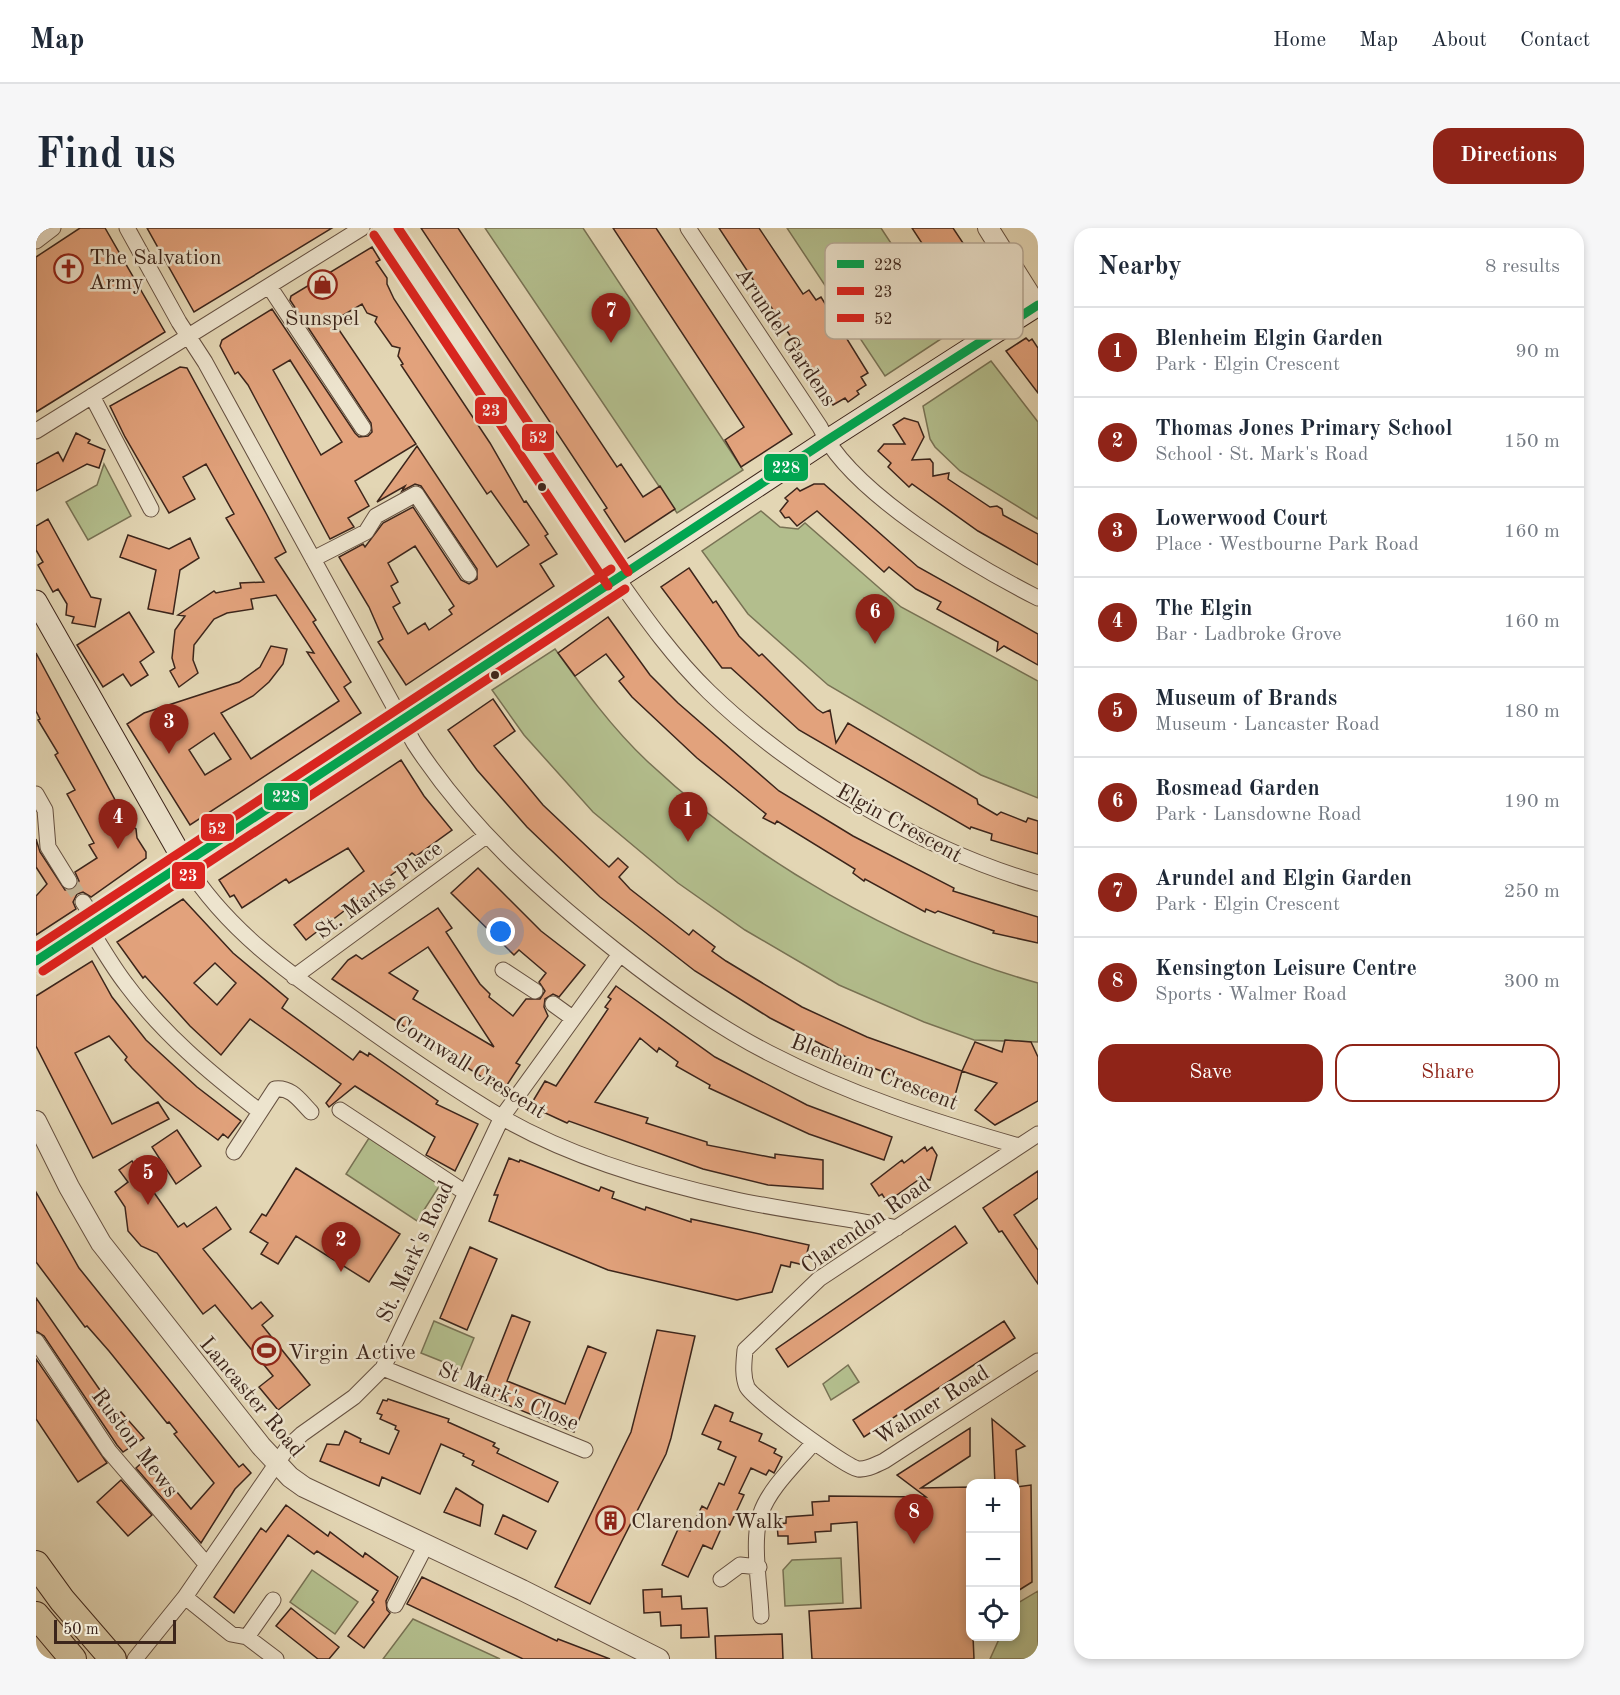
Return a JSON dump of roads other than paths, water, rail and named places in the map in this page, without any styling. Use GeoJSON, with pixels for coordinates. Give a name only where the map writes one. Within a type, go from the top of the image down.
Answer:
{"type":"FeatureCollection","features":[{"type":"Feature","properties":{"kind":"highway"},"geometry":{"type":"LineString","coordinates":[[36,1564],[62,1600],[113,1659]]}},
{"type":"Feature","properties":{"kind":"highway"},"geometry":{"type":"LineString","coordinates":[[36,1615],[74,1659]]}},
{"type":"Feature","properties":{"kind":"main road","name":"Elgin Crescent"},"geometry":{"type":"LineString","coordinates":[[384,228],[618,579]]}},
{"type":"Feature","properties":{"kind":"main road"},"geometry":{"type":"LineString","coordinates":[[1023,316],[1038,306]]}},
{"type":"Feature","properties":{"kind":"main road"},"geometry":{"type":"LineString","coordinates":[[36,961],[339,764],[826,441],[986,339]]}},
{"type":"Feature","properties":{"kind":"main road"},"geometry":{"type":"LineString","coordinates":[[36,601],[185,863]]}},
{"type":"Feature","properties":{"kind":"street"},"geometry":{"type":"LineString","coordinates":[[36,241],[53,228]]}},
{"type":"Feature","properties":{"kind":"street","name":"Blenheim Crescent"},"geometry":{"type":"LineString","coordinates":[[127,228],[205,362],[402,721],[429,764],[486,836],[528,878],[620,954],[720,1025],[769,1053],[831,1083],[1019,1146]]}},
{"type":"Feature","properties":{"kind":"street"},"geometry":{"type":"LineString","coordinates":[[36,431],[362,228]]}},
{"type":"Feature","properties":{"kind":"street","name":"Arundel Gardens"},"geometry":{"type":"LineString","coordinates":[[688,228],[820,427],[835,454],[862,480],[926,532],[981,567],[1038,598]]}},
{"type":"Feature","properties":{"kind":"street"},"geometry":{"type":"LineString","coordinates":[[988,228],[998,243]]}},
{"type":"Feature","properties":{"kind":"street"},"geometry":{"type":"LineString","coordinates":[[1023,283],[1038,306]]}},
{"type":"Feature","properties":{"kind":"street"},"geometry":{"type":"LineString","coordinates":[[269,286],[363,428]]}},
{"type":"Feature","properties":{"kind":"street"},"geometry":{"type":"LineString","coordinates":[[92,396],[151,509]]}},
{"type":"Feature","properties":{"kind":"street"},"geometry":{"type":"LineString","coordinates":[[314,559],[366,532],[375,516],[416,494],[469,574]]}},
{"type":"Feature","properties":{"kind":"street","name":"Elgin Crescent"},"geometry":{"type":"LineString","coordinates":[[618,579],[685,667],[736,716],[795,761],[939,847],[982,865],[1038,884]]}},
{"type":"Feature","properties":{"kind":"street"},"geometry":{"type":"LineString","coordinates":[[36,794],[45,810],[48,847],[69,881]]}},
{"type":"Feature","properties":{"kind":"street","name":"St. Marks Place"},"geometry":{"type":"LineString","coordinates":[[294,977],[486,836]]}},
{"type":"Feature","properties":{"kind":"street","name":"Cornwall Crescent"},"geometry":{"type":"LineString","coordinates":[[185,863],[202,891],[220,911],[294,977],[502,1117],[580,1152],[671,1184],[743,1201],[897,1228]]}},
{"type":"Feature","properties":{"kind":"street"},"geometry":{"type":"LineString","coordinates":[[83,902],[125,983],[162,1026],[196,1060],[259,1111]]}},
{"type":"Feature","properties":{"kind":"street","name":"St. Mark's Road"},"geometry":{"type":"LineString","coordinates":[[135,1659],[185,1597],[276,1462],[302,1434],[354,1397],[383,1368],[502,1117],[572,1017],[620,954]]}},
{"type":"Feature","properties":{"kind":"street"},"geometry":{"type":"LineString","coordinates":[[504,970],[535,991]]}},
{"type":"Feature","properties":{"kind":"street"},"geometry":{"type":"LineString","coordinates":[[553,1004],[572,1017]]}},
{"type":"Feature","properties":{"kind":"street"},"geometry":{"type":"LineString","coordinates":[[234,1152],[275,1089],[284,1088],[291,1091],[311,1112]]}},
{"type":"Feature","properties":{"kind":"street"},"geometry":{"type":"LineString","coordinates":[[340,1110],[466,1194]]}},
{"type":"Feature","properties":{"kind":"street","name":"Lancaster Road"},"geometry":{"type":"LineString","coordinates":[[36,1121],[69,1187],[101,1243],[276,1462],[304,1487],[659,1659]]}},
{"type":"Feature","properties":{"kind":"street","name":"Clarendon Road"},"geometry":{"type":"LineString","coordinates":[[744,1372],[745,1350],[819,1280],[1038,1134]]}},
{"type":"Feature","properties":{"kind":"street","name":"Ruston Mews"},"geometry":{"type":"LineString","coordinates":[[36,1341],[109,1451],[207,1564]]}},
{"type":"Feature","properties":{"kind":"street","name":"Walmer Road"},"geometry":{"type":"LineString","coordinates":[[744,1372],[747,1387],[756,1398],[814,1442],[856,1469],[868,1469],[1036,1367]]}},
{"type":"Feature","properties":{"kind":"street","name":"St Mark's Close"},"geometry":{"type":"LineString","coordinates":[[383,1368],[585,1450]]}},
{"type":"Feature","properties":{"kind":"street"},"geometry":{"type":"LineString","coordinates":[[761,1616],[757,1530],[761,1513],[772,1493],[814,1442]]}},
{"type":"Feature","properties":{"kind":"street"},"geometry":{"type":"LineString","coordinates":[[395,1605],[426,1545]]}},
{"type":"Feature","properties":{"kind":"street"},"geometry":{"type":"LineString","coordinates":[[721,1579],[740,1565],[759,1567]]}},
{"type":"Feature","properties":{"kind":"street"},"geometry":{"type":"LineString","coordinates":[[185,1597],[231,1634],[247,1637],[276,1659]]}},
{"type":"Feature","properties":{"kind":"street"},"geometry":{"type":"LineString","coordinates":[[247,1637],[273,1600]]}},
{"type":"Feature","properties":{"kind":"tunnel"},"geometry":{"type":"LineString","coordinates":[[69,881],[83,902]]}},
{"type":"Feature","properties":{"kind":"place","name":"The Salvation Army"},"geometry":{"type":"Point","coordinates":[68,269]}},
{"type":"Feature","properties":{"kind":"place","name":"Sunspel"},"geometry":{"type":"Point","coordinates":[322,285]}},
{"type":"Feature","properties":{"kind":"place","name":"Arundel and Elgin Garden"},"geometry":{"type":"Point","coordinates":[611,343]}},
{"type":"Feature","properties":{"kind":"place","name":"Rosmead Garden"},"geometry":{"type":"Point","coordinates":[875,644]}},
{"type":"Feature","properties":{"kind":"place","name":"Lowerwood Court"},"geometry":{"type":"Point","coordinates":[169,754]}},
{"type":"Feature","properties":{"kind":"place","name":"Blenheim Elgin Garden"},"geometry":{"type":"Point","coordinates":[688,842]}},
{"type":"Feature","properties":{"kind":"place","name":"The Elgin"},"geometry":{"type":"Point","coordinates":[118,849]}},
{"type":"Feature","properties":{"kind":"place","name":"Museum of Brands"},"geometry":{"type":"Point","coordinates":[148,1205]}},
{"type":"Feature","properties":{"kind":"place","name":"Thomas Jones Primary School"},"geometry":{"type":"Point","coordinates":[341,1272]}},
{"type":"Feature","properties":{"kind":"place","name":"Virgin Active"},"geometry":{"type":"Point","coordinates":[267,1351]}},
{"type":"Feature","properties":{"kind":"place","name":"Clarendon Walk"},"geometry":{"type":"Point","coordinates":[610,1520]}},
{"type":"Feature","properties":{"kind":"place","name":"Kensington Leisure Centre"},"geometry":{"type":"Point","coordinates":[914,1544]}}]}
